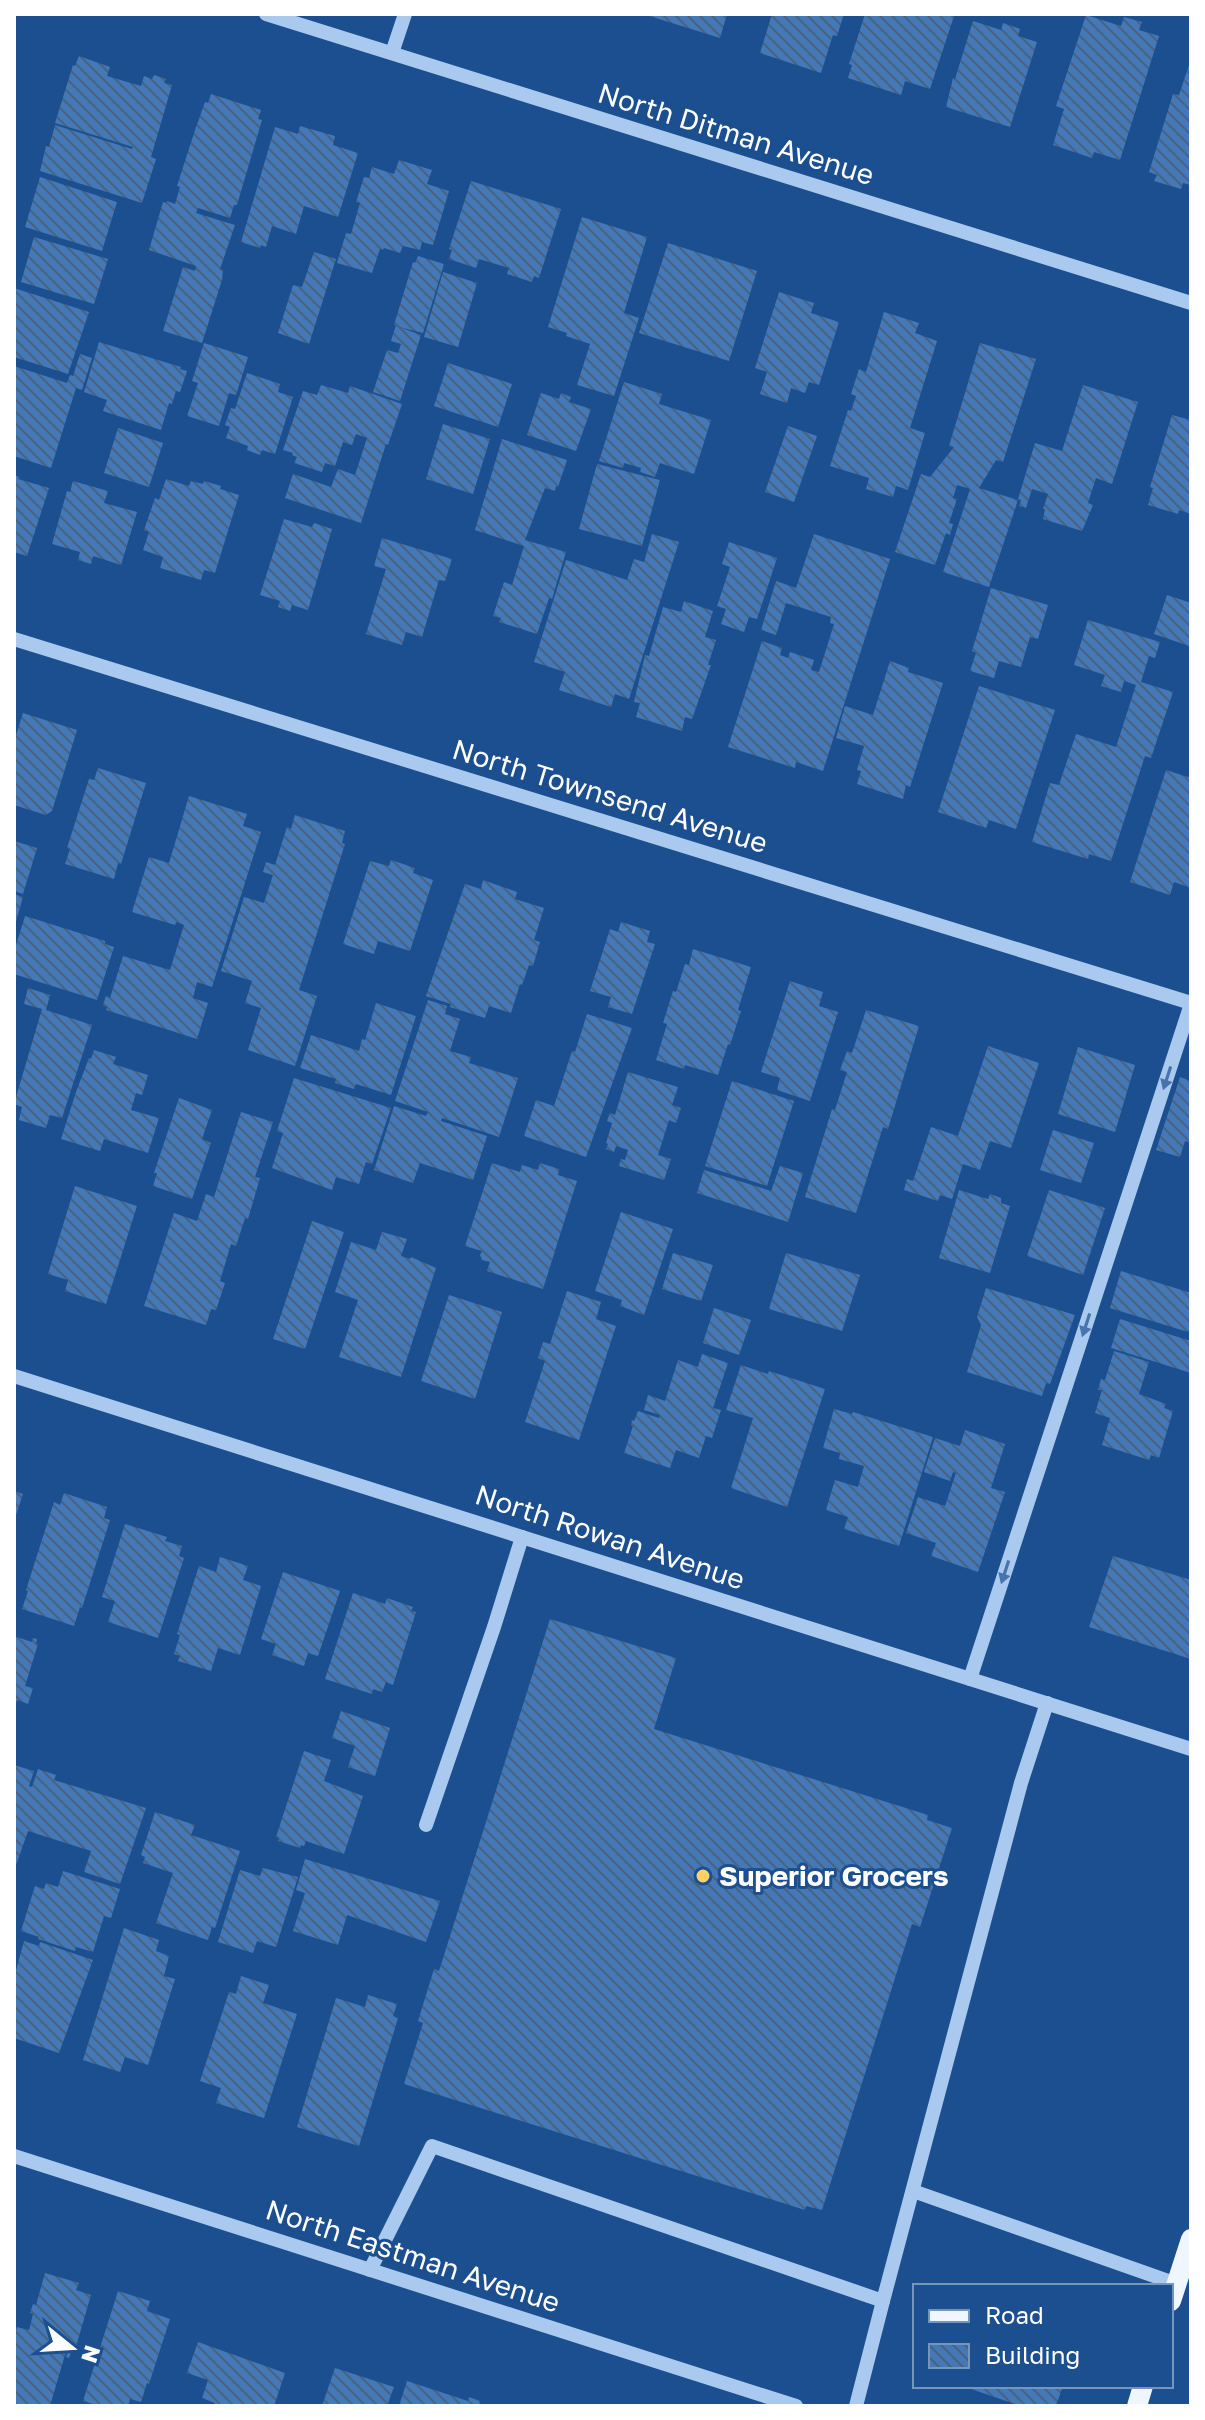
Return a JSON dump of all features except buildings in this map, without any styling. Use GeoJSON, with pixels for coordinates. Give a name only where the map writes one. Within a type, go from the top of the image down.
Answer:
{"type":"FeatureCollection","features":[{"type":"Feature","properties":{"kind":"main road"},"geometry":{"type":"LineString","coordinates":[[1174,2292],[1191,2239]]}},
{"type":"Feature","properties":{"kind":"street","name":"North Ditman Avenue"},"geometry":{"type":"LineString","coordinates":[[266,14],[1191,303]]}},
{"type":"Feature","properties":{"kind":"street"},"geometry":{"type":"LineString","coordinates":[[392,53],[405,14]]}},
{"type":"Feature","properties":{"kind":"street","name":"North Townsend Avenue"},"geometry":{"type":"LineString","coordinates":[[14,639],[1191,1004]]}},
{"type":"Feature","properties":{"kind":"street"},"geometry":{"type":"LineString","coordinates":[[970,1679],[1191,1004]]}},
{"type":"Feature","properties":{"kind":"street","name":"North Rowan Avenue"},"geometry":{"type":"LineString","coordinates":[[14,1376],[1191,1749]]}},
{"type":"Feature","properties":{"kind":"street"},"geometry":{"type":"LineString","coordinates":[[426,1825],[522,1537]]}},
{"type":"Feature","properties":{"kind":"street"},"geometry":{"type":"LineString","coordinates":[[856,2406],[1021,1783],[1047,1703]]}},
{"type":"Feature","properties":{"kind":"street"},"geometry":{"type":"LineString","coordinates":[[370,2270],[432,2146],[883,2301]]}},
{"type":"Feature","properties":{"kind":"street","name":"North Eastman Avenue"},"geometry":{"type":"LineString","coordinates":[[14,2156],[796,2406]]}},
{"type":"Feature","properties":{"kind":"street"},"geometry":{"type":"LineString","coordinates":[[913,2191],[1153,2284]]}},
{"type":"Feature","properties":{"kind":"place","name":"Superior Grocers"},"geometry":{"type":"Point","coordinates":[703,1876]}}]}
